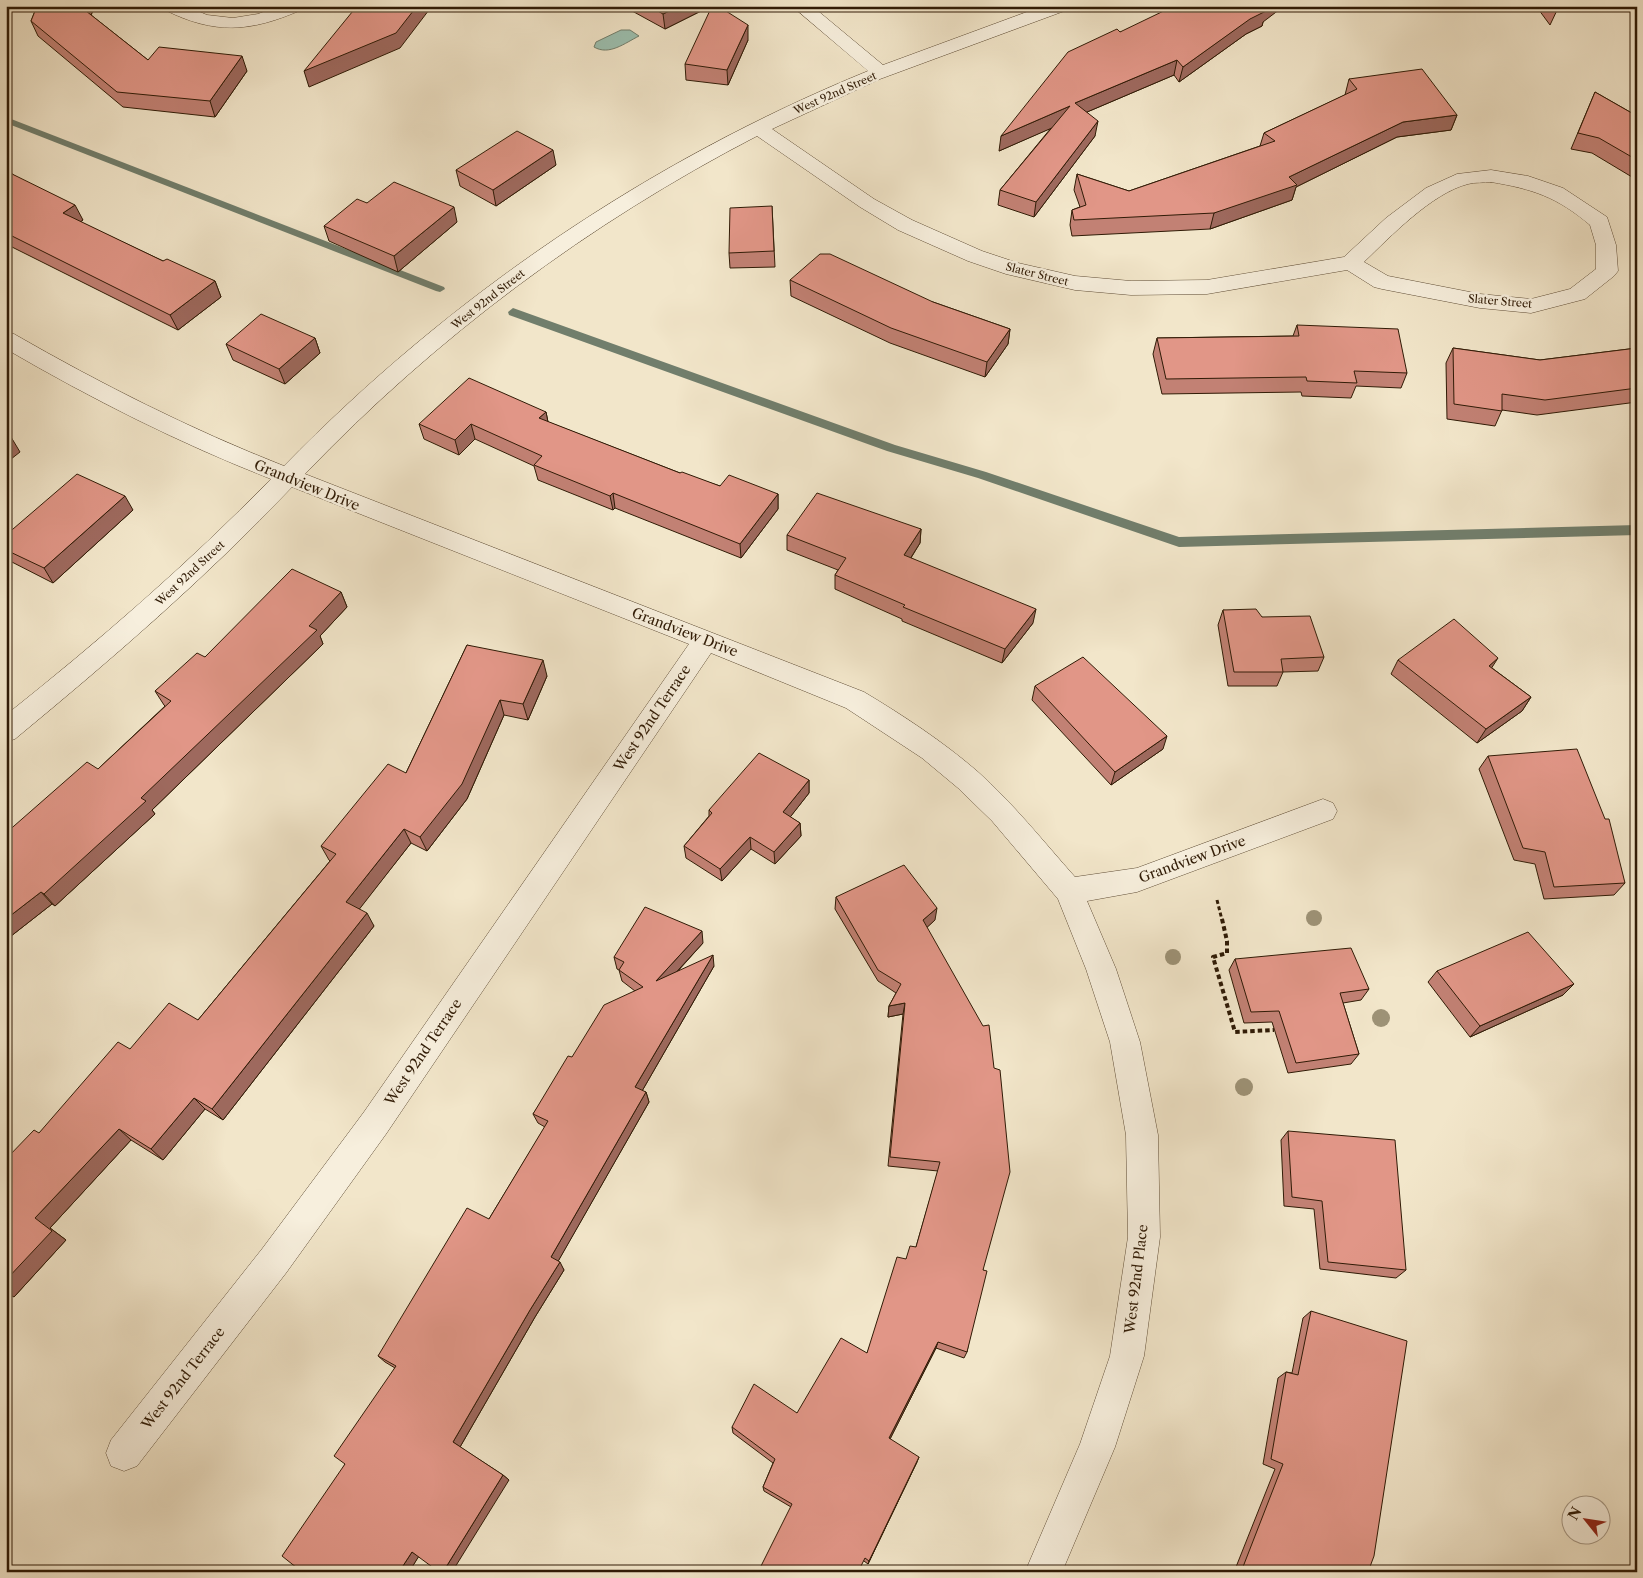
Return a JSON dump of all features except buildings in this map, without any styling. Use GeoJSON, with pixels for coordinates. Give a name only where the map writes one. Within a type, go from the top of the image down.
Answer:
{"type":"FeatureCollection","features":[{"type":"Feature","properties":{"kind":"street"},"geometry":{"type":"LineString","coordinates":[[171,6],[190,17],[224,25],[256,22],[295,6]]}},
{"type":"Feature","properties":{"kind":"street"},"geometry":{"type":"LineString","coordinates":[[801,6],[882,73]]}},
{"type":"Feature","properties":{"kind":"street","name":"West 92nd Street"},"geometry":{"type":"LineString","coordinates":[[6,731],[118,639],[210,555],[332,432],[398,372],[488,297],[578,232],[668,176],[813,101],[1061,6]]}},
{"type":"Feature","properties":{"kind":"street","name":"Slater Street"},"geometry":{"type":"LineString","coordinates":[[759,129],[866,203],[905,225],[974,256],[1012,270],[1074,283],[1131,288],[1207,287],[1350,263],[1393,223],[1433,192],[1464,178],[1491,176],[1528,182],[1556,192],[1600,222],[1606,245],[1607,271],[1577,294],[1531,306],[1480,301],[1382,282],[1350,263]]}},
{"type":"Feature","properties":{"kind":"street","name":"Grandview Drive"},"geometry":{"type":"LineString","coordinates":[[6,338],[61,371],[156,420],[287,478],[706,640],[855,700],[910,734],[932,750],[975,787],[1002,813],[1070,891],[1137,880],[1323,811]]}},
{"type":"Feature","properties":{"kind":"street","name":"West 92nd Terrace"},"geometry":{"type":"LineString","coordinates":[[124,1453],[274,1261],[375,1123],[706,640]]}},
{"type":"Feature","properties":{"kind":"street","name":"West 92nd Place"},"geometry":{"type":"LineString","coordinates":[[1043,1572],[1097,1447],[1127,1356],[1144,1236],[1142,1136],[1125,1042],[1101,969],[1070,891]]}},
{"type":"Feature","properties":{"kind":"path"},"geometry":{"type":"LineString","coordinates":[[1217,900],[1228,941],[1227,953],[1213,957],[1235,1032],[1274,1030]]}},
{"type":"Feature","properties":{"kind":"shaded area"},"geometry":{"type":"Polygon","coordinates":[[[621,30],[630,30],[639,36],[611,49],[605,50],[594,47],[596,42],[621,30]]]}},
{"type":"Feature","properties":{"kind":"waterway"},"geometry":{"type":"LineString","coordinates":[[6,120],[440,289]]}},
{"type":"Feature","properties":{"kind":"waterway"},"geometry":{"type":"LineString","coordinates":[[513,312],[891,448],[982,475],[1179,542],[1637,530]]}}]}
